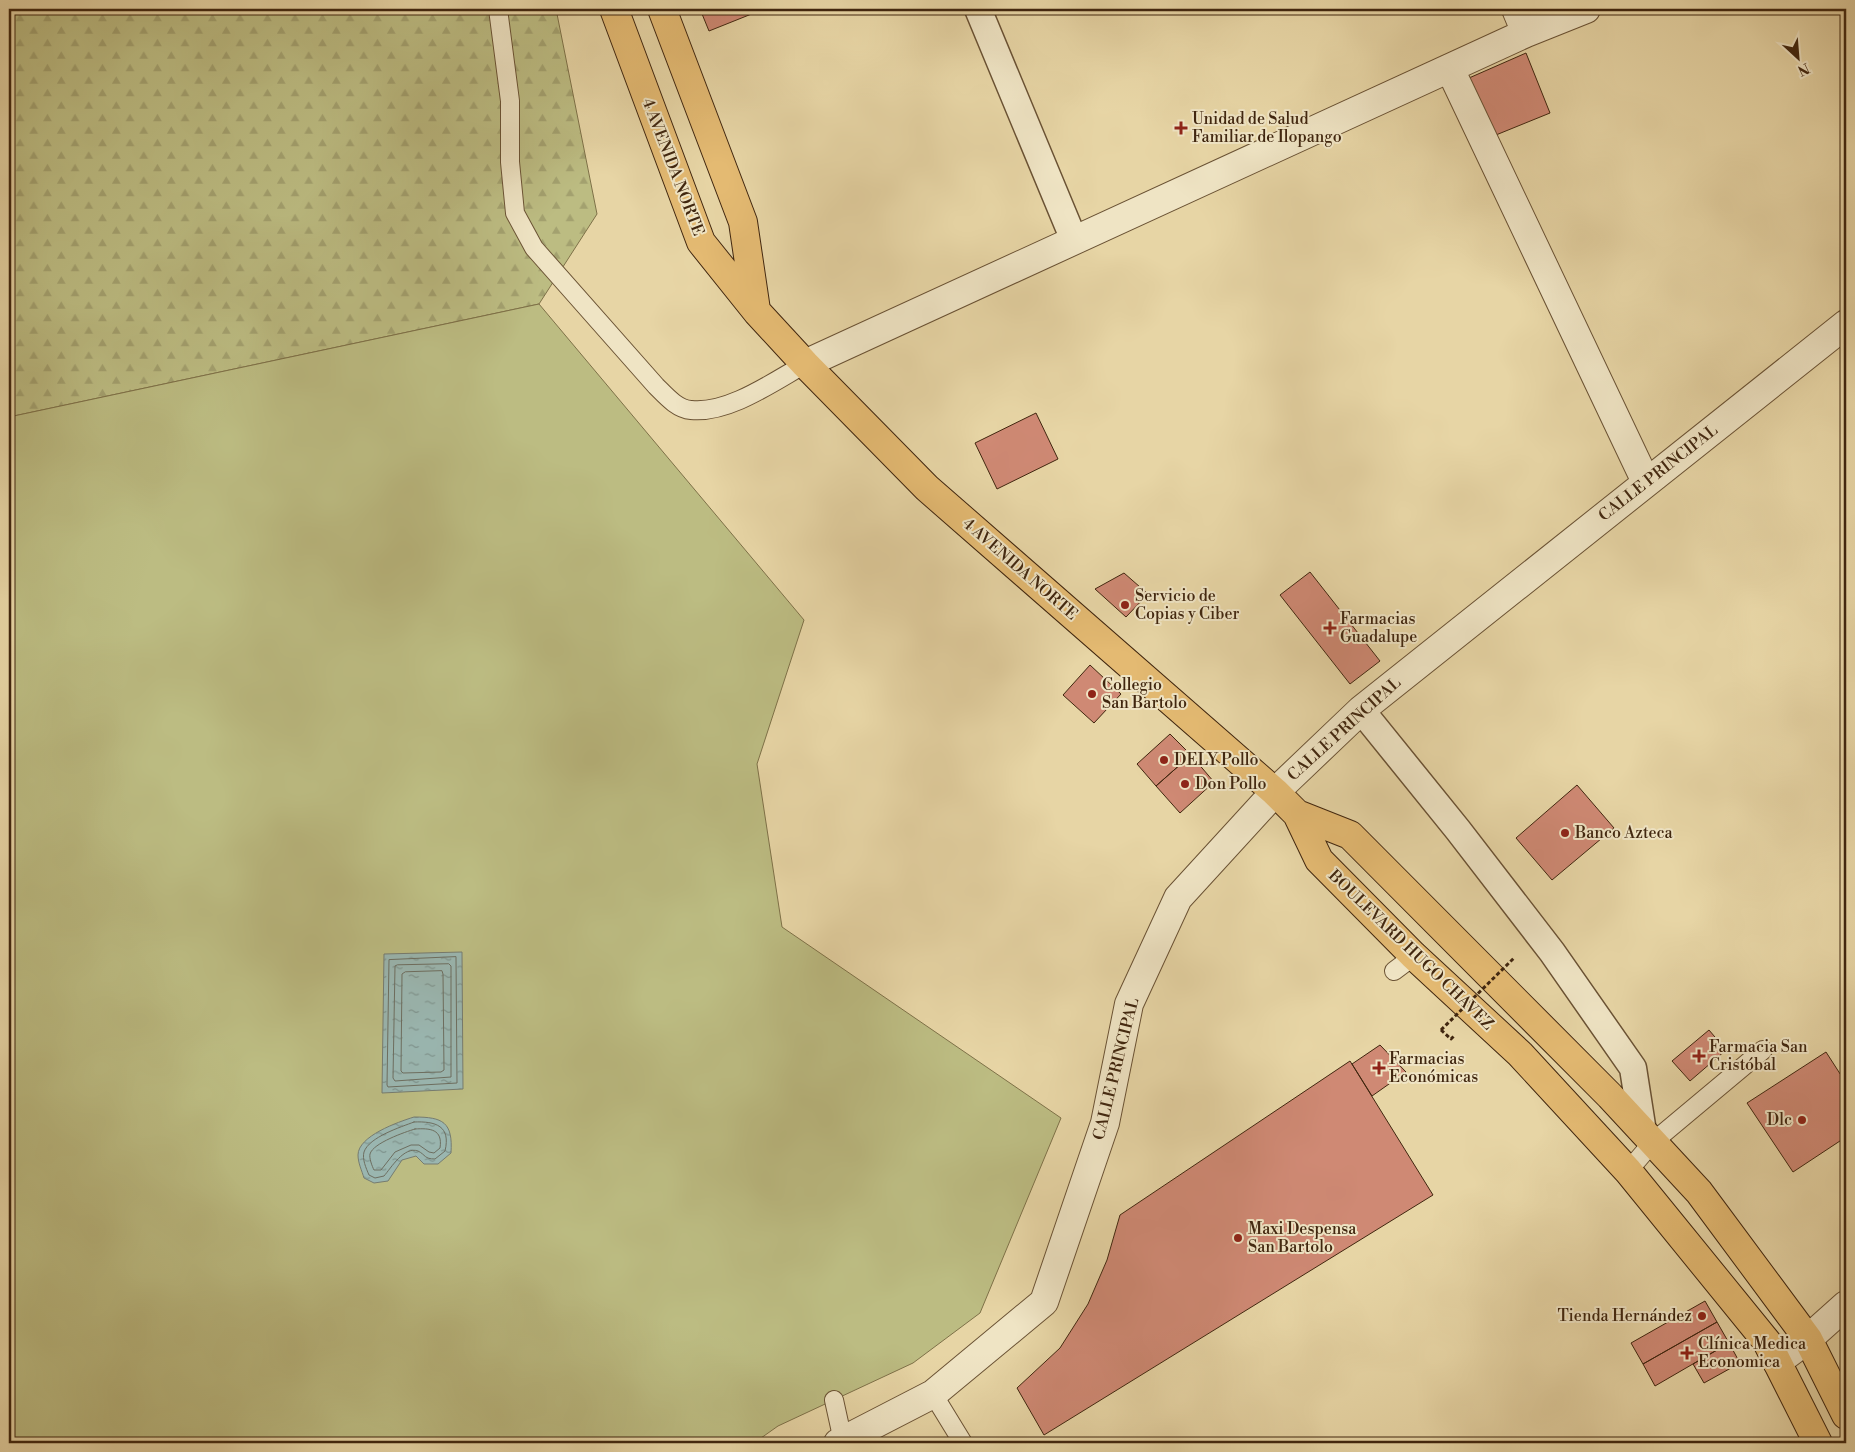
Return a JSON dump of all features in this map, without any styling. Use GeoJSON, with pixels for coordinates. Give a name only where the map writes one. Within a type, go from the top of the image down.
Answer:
{"type":"FeatureCollection","features":[{"type":"Feature","properties":{"kind":"main road","name":"4 AVENIDA NORTE"},"geometry":{"type":"LineString","coordinates":[[614,9],[702,242],[756,312],[804,364],[927,488],[1275,792],[1297,814]]}},
{"type":"Feature","properties":{"kind":"main road"},"geometry":{"type":"LineString","coordinates":[[662,9],[743,222],[756,312]]}},
{"type":"Feature","properties":{"kind":"main road"},"geometry":{"type":"LineString","coordinates":[[1297,814],[1350,835],[1610,1096],[1648,1137],[1698,1192],[1808,1339],[1846,1415]]}},
{"type":"Feature","properties":{"kind":"main road","name":"BOULEVARD HUGO CHAVEZ"},"geometry":{"type":"LineString","coordinates":[[1297,814],[1319,860],[1404,963],[1520,1054],[1628,1171],[1767,1342],[1818,1443]]}},
{"type":"Feature","properties":{"kind":"street"},"geometry":{"type":"LineString","coordinates":[[978,9],[1074,240]]}},
{"type":"Feature","properties":{"kind":"street"},"geometry":{"type":"LineString","coordinates":[[804,364],[1450,69],[1521,21],[1586,9]]}},
{"type":"Feature","properties":{"kind":"street"},"geometry":{"type":"LineString","coordinates":[[1450,69],[1646,482]]}},
{"type":"Feature","properties":{"kind":"street","name":"CALLE PRINCIPAL"},"geometry":{"type":"LineString","coordinates":[[841,1442],[933,1394],[1044,1302],[1105,1123],[1129,1004],[1178,898],[1275,792],[1361,710],[1846,324]]}},
{"type":"Feature","properties":{"kind":"street"},"geometry":{"type":"LineString","coordinates":[[1361,710],[1458,830],[1552,952],[1632,1068],[1648,1137]]}},
{"type":"Feature","properties":{"kind":"street"},"geometry":{"type":"LineString","coordinates":[[1777,1362],[1808,1339],[1846,1305]]}},
{"type":"Feature","properties":{"kind":"lane"},"geometry":{"type":"LineString","coordinates":[[498,9],[510,100],[510,162],[515,213],[534,248],[656,386],[671,401],[690,410],[715,409],[743,398],[804,364]]}},
{"type":"Feature","properties":{"kind":"lane"},"geometry":{"type":"LineString","coordinates":[[1628,1171],[1648,1137],[1763,1050]]}},
{"type":"Feature","properties":{"kind":"lane"},"geometry":{"type":"LineString","coordinates":[[933,1394],[963,1443]]}},
{"type":"Feature","properties":{"kind":"lane"},"geometry":{"type":"LineString","coordinates":[[834,1400],[841,1442]]}},
{"type":"Feature","properties":{"kind":"path"},"geometry":{"type":"LineString","coordinates":[[1441,1030],[1515,957]]}},
{"type":"Feature","properties":{"kind":"green space"},"geometry":{"type":"Polygon","coordinates":[[[9,9],[556,9],[597,214],[539,304],[9,417],[9,9]]]}},
{"type":"Feature","properties":{"kind":"green space"},"geometry":{"type":"Polygon","coordinates":[[[539,304],[804,620],[757,764],[782,927],[1061,1118],[980,1313],[913,1363],[778,1426],[754,1443],[9,1443],[9,417],[539,304]]]}},
{"type":"Feature","properties":{"kind":"water"},"geometry":{"type":"Polygon","coordinates":[[[462,952],[463,1089],[382,1093],[384,954],[462,952]]]}},
{"type":"Feature","properties":{"kind":"water"},"geometry":{"type":"Polygon","coordinates":[[[414,1117],[432,1118],[444,1123],[450,1134],[451,1153],[438,1164],[424,1164],[416,1156],[402,1160],[388,1181],[374,1183],[364,1178],[358,1155],[364,1142],[398,1122],[414,1117]]]}},
{"type":"Feature","properties":{"kind":"building"},"geometry":{"type":"Polygon","coordinates":[[[700,9],[764,9],[709,31],[700,9]]]}},
{"type":"Feature","properties":{"kind":"building"},"geometry":{"type":"Polygon","coordinates":[[[1526,53],[1550,113],[1491,137],[1469,78],[1526,53]]]}},
{"type":"Feature","properties":{"kind":"building"},"geometry":{"type":"Polygon","coordinates":[[[1036,413],[1058,459],[997,489],[975,443],[1036,413]]]}},
{"type":"Feature","properties":{"kind":"building","name":"Farmacias Guadalupe"},"geometry":{"type":"Polygon","coordinates":[[[1310,572],[1380,661],[1350,684],[1280,595],[1310,572]]]}},
{"type":"Feature","properties":{"kind":"building","name":"Servicio de Copias y Ciber"},"geometry":{"type":"Polygon","coordinates":[[[1124,573],[1148,594],[1126,617],[1095,589],[1124,573]]]}},
{"type":"Feature","properties":{"kind":"building","name":"Collegio San Bartolo"},"geometry":{"type":"Polygon","coordinates":[[[1090,665],[1121,694],[1094,723],[1063,695],[1090,665]]]}},
{"type":"Feature","properties":{"kind":"building","name":"DELY Pollo"},"geometry":{"type":"Polygon","coordinates":[[[1170,734],[1191,755],[1156,786],[1137,764],[1170,734]]]}},
{"type":"Feature","properties":{"kind":"building","name":"Don Pollo"},"geometry":{"type":"Polygon","coordinates":[[[1191,755],[1214,782],[1180,813],[1156,786],[1191,755]]]}},
{"type":"Feature","properties":{"kind":"building","name":"Banco Azteca"},"geometry":{"type":"Polygon","coordinates":[[[1577,785],[1614,828],[1552,880],[1516,838],[1577,785]]]}},
{"type":"Feature","properties":{"kind":"building","name":"Farmacia San Cristóbal"},"geometry":{"type":"Polygon","coordinates":[[[1709,1030],[1726,1050],[1690,1081],[1672,1061],[1709,1030]]]}},
{"type":"Feature","properties":{"kind":"building","name":"Farmacias Económicas"},"geometry":{"type":"Polygon","coordinates":[[[1380,1045],[1406,1072],[1372,1096],[1352,1064],[1380,1045]]]}},
{"type":"Feature","properties":{"kind":"building","name":"Dlc"},"geometry":{"type":"Polygon","coordinates":[[[1826,1052],[1846,1083],[1846,1137],[1793,1172],[1747,1103],[1826,1052]]]}},
{"type":"Feature","properties":{"kind":"building","name":"Maxi Despensa San Bartolo"},"geometry":{"type":"Polygon","coordinates":[[[1350,1061],[1433,1195],[1044,1435],[1017,1388],[1060,1348],[1088,1304],[1107,1260],[1120,1215],[1350,1061]]]}},
{"type":"Feature","properties":{"kind":"building"},"geometry":{"type":"Polygon","coordinates":[[[1705,1301],[1717,1322],[1643,1364],[1631,1343],[1705,1301]]]}},
{"type":"Feature","properties":{"kind":"building","name":"Clínica Medica Economica"},"geometry":{"type":"Polygon","coordinates":[[[1717,1322],[1729,1343],[1655,1386],[1643,1364],[1717,1322]]]}},
{"type":"Feature","properties":{"kind":"building"},"geometry":{"type":"Polygon","coordinates":[[[1729,1343],[1740,1363],[1704,1383],[1693,1364],[1729,1343]]]}},
{"type":"Feature","properties":{"kind":"place","name":"Unidad de Salud Familiar de Ilopango"},"geometry":{"type":"Point","coordinates":[1181,128]}},
{"type":"Feature","properties":{"kind":"place","name":"Servicio de Copias y Ciber"},"geometry":{"type":"Point","coordinates":[1125,605]}},
{"type":"Feature","properties":{"kind":"place","name":"Farmacias Guadalupe"},"geometry":{"type":"Point","coordinates":[1330,628]}},
{"type":"Feature","properties":{"kind":"place","name":"Collegio San Bartolo"},"geometry":{"type":"Point","coordinates":[1092,694]}},
{"type":"Feature","properties":{"kind":"place","name":"DELY Pollo"},"geometry":{"type":"Point","coordinates":[1164,760]}},
{"type":"Feature","properties":{"kind":"place","name":"Don Pollo"},"geometry":{"type":"Point","coordinates":[1185,784]}},
{"type":"Feature","properties":{"kind":"place","name":"Banco Azteca"},"geometry":{"type":"Point","coordinates":[1565,833]}},
{"type":"Feature","properties":{"kind":"place","name":"Farmacia San Cristóbal"},"geometry":{"type":"Point","coordinates":[1699,1056]}},
{"type":"Feature","properties":{"kind":"place","name":"Farmacias Económicas"},"geometry":{"type":"Point","coordinates":[1379,1068]}},
{"type":"Feature","properties":{"kind":"place","name":"Dlc"},"geometry":{"type":"Point","coordinates":[1802,1120]}},
{"type":"Feature","properties":{"kind":"place","name":"Maxi Despensa San Bartolo"},"geometry":{"type":"Point","coordinates":[1238,1238]}},
{"type":"Feature","properties":{"kind":"place","name":"Tienda Hernández"},"geometry":{"type":"Point","coordinates":[1702,1316]}},
{"type":"Feature","properties":{"kind":"place","name":"Clínica Medica Economica"},"geometry":{"type":"Point","coordinates":[1687,1353]}}]}
